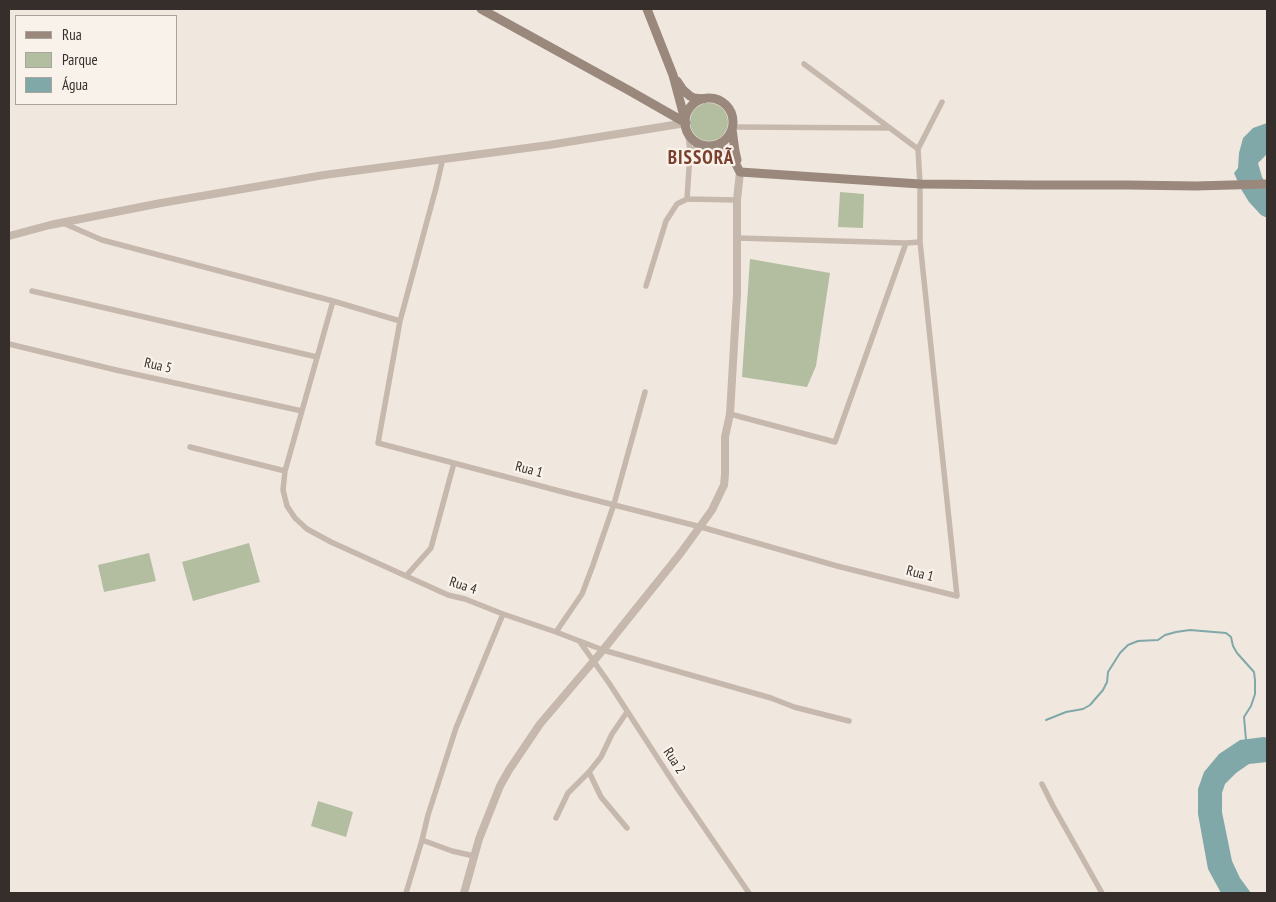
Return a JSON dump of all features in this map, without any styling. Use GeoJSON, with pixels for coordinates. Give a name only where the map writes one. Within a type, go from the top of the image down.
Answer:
{"type":"FeatureCollection","features":[{"type":"Feature","properties":{"kind":"main road"},"geometry":{"type":"LineString","coordinates":[[484,9],[630,91],[687,128]]}},
{"type":"Feature","properties":{"kind":"main road"},"geometry":{"type":"LineString","coordinates":[[647,9],[673,74],[687,128],[693,139],[727,152],[731,155],[740,172]]}},
{"type":"Feature","properties":{"kind":"main road"},"geometry":{"type":"LineString","coordinates":[[673,74],[686,92],[694,98],[704,99]]}},
{"type":"Feature","properties":{"kind":"main road"},"geometry":{"type":"LineString","coordinates":[[687,128],[686,118],[695,102],[712,98],[718,99],[726,105],[732,115],[735,151],[740,172]]}},
{"type":"Feature","properties":{"kind":"main road"},"geometry":{"type":"LineString","coordinates":[[706,145],[715,145],[724,141],[733,128]]}},
{"type":"Feature","properties":{"kind":"main road"},"geometry":{"type":"LineString","coordinates":[[740,172],[920,184],[1128,184],[1196,186],[1267,184]]}},
{"type":"Feature","properties":{"kind":"street"},"geometry":{"type":"LineString","coordinates":[[804,64],[918,149]]}},
{"type":"Feature","properties":{"kind":"street"},"geometry":{"type":"LineString","coordinates":[[737,238],[920,242],[918,149],[942,102]]}},
{"type":"Feature","properties":{"kind":"street"},"geometry":{"type":"LineString","coordinates":[[9,236],[161,203],[324,175],[443,158],[687,128],[690,153],[688,199]]}},
{"type":"Feature","properties":{"kind":"street"},"geometry":{"type":"LineString","coordinates":[[733,128],[889,128]]}},
{"type":"Feature","properties":{"kind":"street"},"geometry":{"type":"LineString","coordinates":[[690,153],[696,148],[706,145]]}},
{"type":"Feature","properties":{"kind":"street","name":"Rua 1"},"geometry":{"type":"LineString","coordinates":[[443,158],[400,321],[378,443],[956,596],[920,242]]}},
{"type":"Feature","properties":{"kind":"street"},"geometry":{"type":"LineString","coordinates":[[464,893],[488,816],[500,786],[509,770],[540,724],[603,650],[701,527],[724,485],[725,438],[730,414],[736,294],[737,200],[740,172]]}},
{"type":"Feature","properties":{"kind":"street"},"geometry":{"type":"LineString","coordinates":[[646,286],[666,221],[677,204],[688,199],[737,200]]}},
{"type":"Feature","properties":{"kind":"street"},"geometry":{"type":"LineString","coordinates":[[63,223],[102,240],[333,301],[400,321]]}},
{"type":"Feature","properties":{"kind":"street"},"geometry":{"type":"LineString","coordinates":[[730,414],[835,442],[906,243]]}},
{"type":"Feature","properties":{"kind":"street"},"geometry":{"type":"LineString","coordinates":[[32,291],[317,357]]}},
{"type":"Feature","properties":{"kind":"street","name":"Rua 4"},"geometry":{"type":"LineString","coordinates":[[333,301],[285,470],[283,490],[287,506],[295,518],[307,529],[331,542],[448,595],[465,599],[580,642],[771,698],[794,707],[849,720]]}},
{"type":"Feature","properties":{"kind":"street","name":"Rua 5"},"geometry":{"type":"LineString","coordinates":[[9,344],[302,412]]}},
{"type":"Feature","properties":{"kind":"street"},"geometry":{"type":"LineString","coordinates":[[556,632],[582,594],[614,504],[645,392]]}},
{"type":"Feature","properties":{"kind":"street"},"geometry":{"type":"LineString","coordinates":[[190,448],[285,470]]}},
{"type":"Feature","properties":{"kind":"street"},"geometry":{"type":"LineString","coordinates":[[406,576],[432,548],[454,463]]}},
{"type":"Feature","properties":{"kind":"street"},"geometry":{"type":"LineString","coordinates":[[406,893],[428,814],[456,728],[503,614]]}},
{"type":"Feature","properties":{"kind":"street","name":"Rua 2"},"geometry":{"type":"LineString","coordinates":[[580,642],[749,893]]}},
{"type":"Feature","properties":{"kind":"street"},"geometry":{"type":"LineString","coordinates":[[556,818],[568,793],[601,758],[612,734],[627,712]]}},
{"type":"Feature","properties":{"kind":"street"},"geometry":{"type":"LineString","coordinates":[[589,772],[602,797],[627,828]]}},
{"type":"Feature","properties":{"kind":"street"},"geometry":{"type":"LineString","coordinates":[[1042,784],[1102,893]]}},
{"type":"Feature","properties":{"kind":"street"},"geometry":{"type":"LineString","coordinates":[[422,840],[452,851],[474,856]]}},
{"type":"Feature","properties":{"kind":"green space"},"geometry":{"type":"Polygon","coordinates":[[[709,103],[723,108],[728,122],[723,136],[709,141],[695,136],[690,122],[695,108],[709,103]]]}},
{"type":"Feature","properties":{"kind":"green space"},"geometry":{"type":"Polygon","coordinates":[[[840,192],[864,194],[863,228],[838,227],[840,192]]]}},
{"type":"Feature","properties":{"kind":"green space"},"geometry":{"type":"Polygon","coordinates":[[[750,259],[830,273],[816,366],[807,387],[742,377],[750,259]]]}},
{"type":"Feature","properties":{"kind":"green space"},"geometry":{"type":"Polygon","coordinates":[[[249,543],[260,582],[193,601],[182,562],[249,543]]]}},
{"type":"Feature","properties":{"kind":"green space"},"geometry":{"type":"Polygon","coordinates":[[[149,553],[156,581],[104,592],[98,565],[149,553]]]}},
{"type":"Feature","properties":{"kind":"green space"},"geometry":{"type":"Polygon","coordinates":[[[318,801],[353,812],[346,837],[311,826],[318,801]]]}},
{"type":"Feature","properties":{"kind":"water"},"geometry":{"type":"Polygon","coordinates":[[[1267,123],[1267,154],[1258,163],[1262,177],[1267,185],[1267,218],[1261,215],[1249,202],[1234,173],[1238,168],[1243,138],[1253,128],[1267,123]]]}},
{"type":"Feature","properties":{"kind":"water"},"geometry":{"type":"Polygon","coordinates":[[[1267,738],[1267,762],[1249,764],[1225,784],[1222,793],[1222,812],[1232,861],[1240,878],[1251,893],[1221,893],[1208,869],[1198,814],[1198,789],[1204,772],[1219,754],[1240,740],[1267,738]]]}},
{"type":"Feature","properties":{"kind":"waterway"},"geometry":{"type":"LineString","coordinates":[[1046,720],[1066,712],[1083,709],[1090,705],[1103,690],[1107,682],[1108,672],[1120,653],[1128,645],[1138,641],[1158,640],[1165,635],[1190,630],[1226,633],[1231,637],[1237,653],[1254,672],[1255,694],[1251,706],[1244,717],[1246,740]]}},
{"type":"Feature","properties":{"kind":"district","name":"BISSORÃ"},"geometry":{"type":"Point","coordinates":[701,159]}}]}
